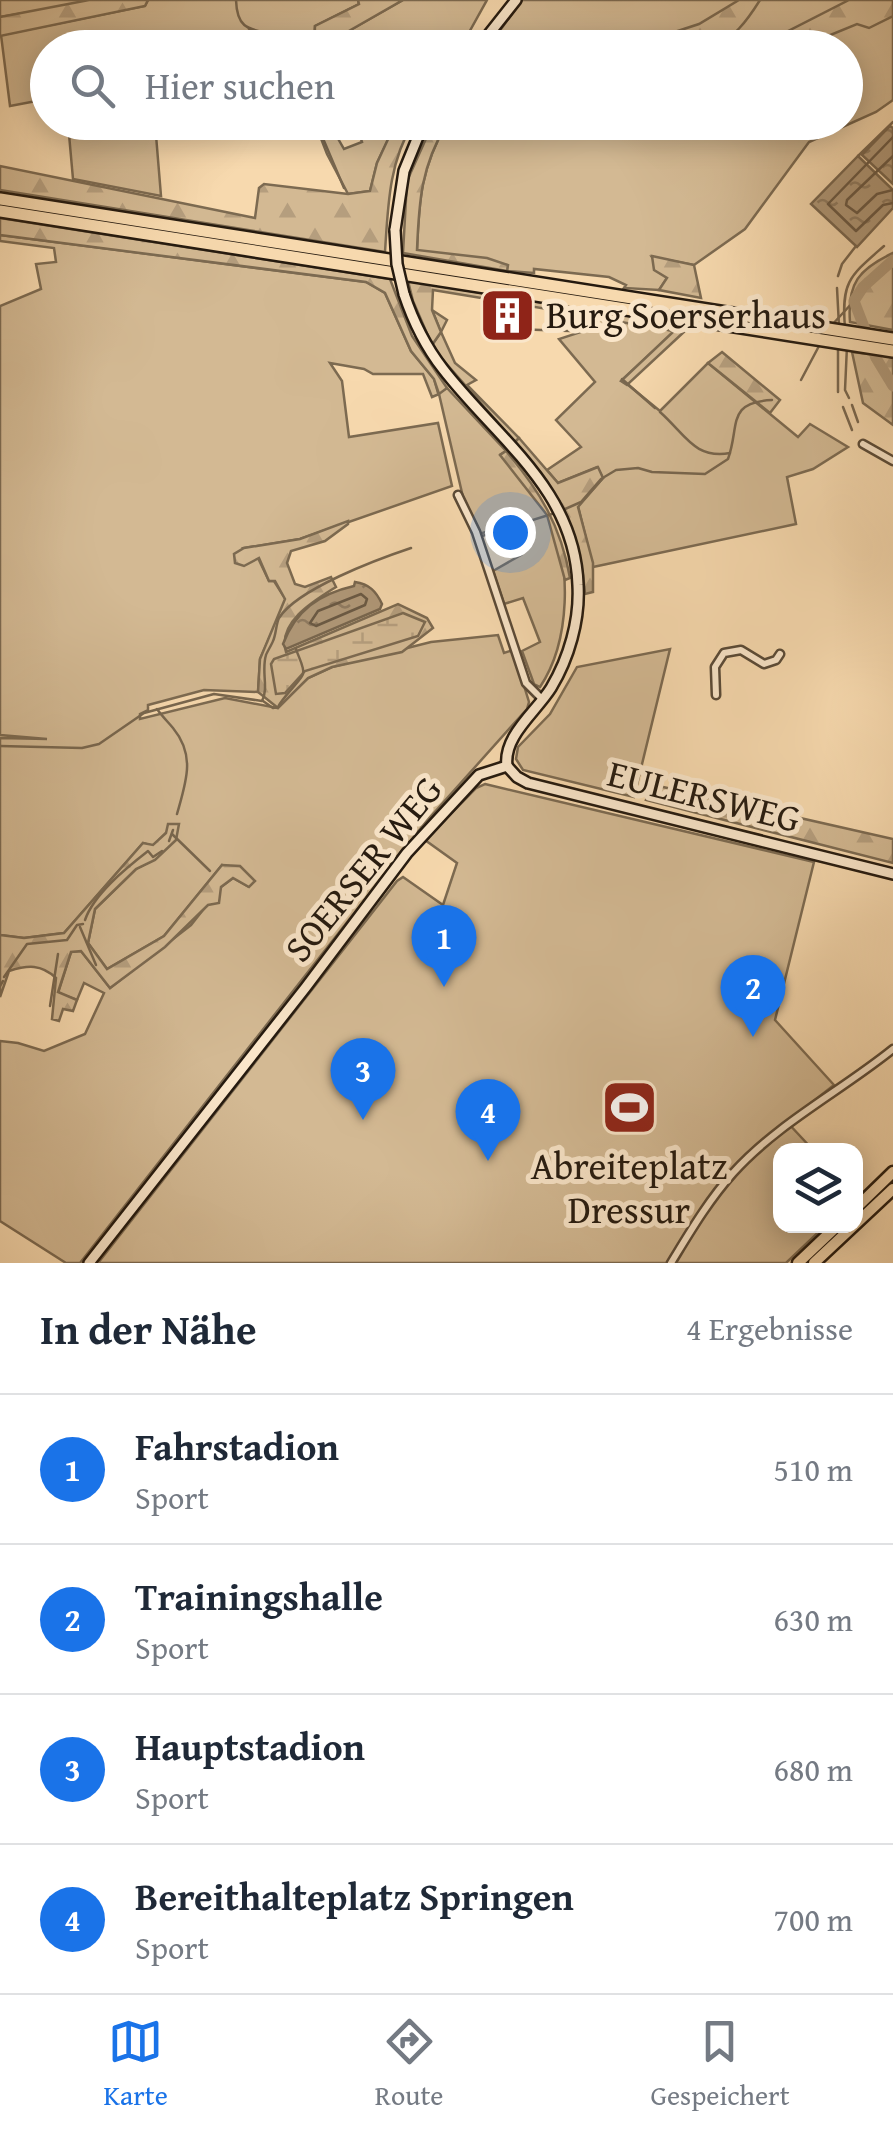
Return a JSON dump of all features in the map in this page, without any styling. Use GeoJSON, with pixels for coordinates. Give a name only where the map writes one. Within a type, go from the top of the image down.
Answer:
{"type":"FeatureCollection","features":[{"type":"Feature","properties":{"kind":"highway"},"geometry":{"type":"LineString","coordinates":[[0,199],[892,345]]}},
{"type":"Feature","properties":{"kind":"highway"},"geometry":{"type":"LineString","coordinates":[[0,212],[699,314]]}},
{"type":"Feature","properties":{"kind":"main road"},"geometry":{"type":"LineString","coordinates":[[492,30],[516,0]]}},
{"type":"Feature","properties":{"kind":"main road"},"geometry":{"type":"LineString","coordinates":[[417,140],[404,171],[395,230],[404,294],[419,331],[441,367],[530,466],[559,508],[575,556],[578,601],[568,651],[542,700],[510,743],[507,766]]}},
{"type":"Feature","properties":{"kind":"main road","name":"EULERSWEG"},"geometry":{"type":"LineString","coordinates":[[507,766],[528,782],[893,874]]}},
{"type":"Feature","properties":{"kind":"main road","name":"SOERSER WEG"},"geometry":{"type":"LineString","coordinates":[[89,1263],[408,853],[479,775],[507,766]]}},
{"type":"Feature","properties":{"kind":"main road"},"geometry":{"type":"LineString","coordinates":[[863,1201],[893,1172]]}},
{"type":"Feature","properties":{"kind":"main road"},"geometry":{"type":"LineString","coordinates":[[814,1263],[893,1190]]}},
{"type":"Feature","properties":{"kind":"main road"},"geometry":{"type":"LineString","coordinates":[[798,1263],[830,1233]]}},
{"type":"Feature","properties":{"kind":"street"},"geometry":{"type":"LineString","coordinates":[[863,444],[893,461]]}},
{"type":"Feature","properties":{"kind":"street"},"geometry":{"type":"LineString","coordinates":[[458,496],[476,532],[526,683],[542,700]]}},
{"type":"Feature","properties":{"kind":"street"},"geometry":{"type":"LineString","coordinates":[[716,695],[716,667],[724,653],[742,650],[764,664],[780,654]]}},
{"type":"Feature","properties":{"kind":"street"},"geometry":{"type":"LineString","coordinates":[[671,1263],[706,1204],[735,1170],[773,1137],[893,1049]]}},
{"type":"Feature","properties":{"kind":"green space"},"geometry":{"type":"Polygon","coordinates":[[[0,0],[89,0],[89,2],[0,17],[0,0]]]}},
{"type":"Feature","properties":{"kind":"green space"},"geometry":{"type":"Polygon","coordinates":[[[89,0],[148,0],[145,6],[0,36],[0,17],[89,0]]]}},
{"type":"Feature","properties":{"kind":"green space"},"geometry":{"type":"Polygon","coordinates":[[[148,0],[358,0],[359,4],[315,26],[315,30],[30,30],[30,102],[10,106],[1,35],[145,6],[148,0]]]}},
{"type":"Feature","properties":{"kind":"green space"},"geometry":{"type":"Polygon","coordinates":[[[358,0],[403,0],[350,30],[315,30],[315,26],[359,4],[358,0]]]}},
{"type":"Feature","properties":{"kind":"green space"},"geometry":{"type":"Polygon","coordinates":[[[403,0],[487,0],[470,30],[350,30],[403,0]]]}},
{"type":"Feature","properties":{"kind":"green space"},"geometry":{"type":"Polygon","coordinates":[[[522,0],[893,0],[893,100],[863,118],[863,30],[500,30],[522,0]]]}},
{"type":"Feature","properties":{"kind":"green space"},"geometry":{"type":"Polygon","coordinates":[[[739,0],[760,0],[737,30],[681,30],[699,24],[739,0]]]}},
{"type":"Feature","properties":{"kind":"green space"},"geometry":{"type":"Polygon","coordinates":[[[849,0],[893,0],[893,16],[869,28],[857,24],[842,30],[790,30],[849,0]]]}},
{"type":"Feature","properties":{"kind":"green space"},"geometry":{"type":"Polygon","coordinates":[[[70,140],[156,140],[161,196],[73,179],[70,140]]]}},
{"type":"Feature","properties":{"kind":"green space"},"geometry":{"type":"Polygon","coordinates":[[[322,140],[339,140],[344,149],[361,140],[388,140],[370,191],[348,194],[322,140]]]}},
{"type":"Feature","properties":{"kind":"green space"},"geometry":{"type":"Polygon","coordinates":[[[388,140],[404,140],[394,169],[385,252],[0,190],[0,166],[255,218],[259,188],[264,184],[348,194],[370,191],[388,140]]]}},
{"type":"Feature","properties":{"kind":"green space"},"geometry":{"type":"Polygon","coordinates":[[[425,140],[439,140],[423,184],[417,250],[487,258],[508,265],[507,271],[403,253],[407,181],[425,140]]]}},
{"type":"Feature","properties":{"kind":"green space"},"geometry":{"type":"Polygon","coordinates":[[[439,140],[813,140],[745,229],[694,265],[652,257],[667,278],[659,290],[624,288],[626,285],[609,277],[534,269],[534,273],[507,271],[507,265],[417,251],[423,184],[439,140]]]}},
{"type":"Feature","properties":{"kind":"green space"},"geometry":{"type":"Polygon","coordinates":[[[0,218],[390,279],[412,336],[447,388],[439,394],[434,379],[411,351],[385,293],[366,282],[0,235],[0,218]]]}},
{"type":"Feature","properties":{"kind":"green space"},"geometry":{"type":"Polygon","coordinates":[[[0,235],[366,282],[385,293],[411,351],[434,379],[438,393],[447,388],[506,451],[501,454],[543,508],[556,535],[564,579],[562,626],[550,669],[540,687],[534,684],[522,651],[540,642],[523,598],[504,604],[493,571],[521,555],[510,525],[479,534],[463,497],[439,394],[432,397],[423,374],[373,374],[330,363],[342,381],[349,437],[438,423],[452,486],[300,539],[244,548],[258,558],[269,581],[274,581],[286,600],[260,659],[258,692],[204,690],[148,705],[140,719],[225,698],[277,708],[308,678],[332,667],[431,642],[498,635],[504,653],[513,650],[529,702],[527,709],[424,824],[80,1263],[66,1263],[0,1221],[0,1041],[44,1051],[85,1034],[104,993],[84,983],[77,1000],[58,993],[71,952],[81,951],[110,988],[191,925],[233,878],[249,887],[222,865],[164,936],[107,969],[88,943],[95,909],[136,869],[155,859],[166,833],[153,846],[143,843],[64,933],[24,938],[0,935],[0,738],[47,739],[0,735],[0,306],[41,289],[36,264],[56,262],[54,248],[0,241],[0,235]]]}},
{"type":"Feature","properties":{"kind":"green space"},"geometry":{"type":"Polygon","coordinates":[[[893,253],[893,330],[850,322],[853,287],[872,265],[893,253]]]}},
{"type":"Feature","properties":{"kind":"green space"},"geometry":{"type":"Polygon","coordinates":[[[652,256],[694,265],[701,298],[659,290],[667,278],[654,270],[652,256]]]}},
{"type":"Feature","properties":{"kind":"green space"},"geometry":{"type":"Polygon","coordinates":[[[408,281],[599,312],[601,318],[433,290],[432,310],[441,332],[432,345],[408,281]]]}},
{"type":"Feature","properties":{"kind":"green space"},"geometry":{"type":"Polygon","coordinates":[[[432,310],[447,320],[441,332],[432,310]]]}},
{"type":"Feature","properties":{"kind":"green space"},"geometry":{"type":"Polygon","coordinates":[[[599,312],[616,314],[616,321],[675,331],[622,380],[660,411],[708,363],[798,437],[810,424],[848,447],[813,469],[787,477],[796,524],[593,567],[578,506],[603,478],[597,467],[558,483],[547,470],[581,447],[556,420],[595,382],[559,339],[584,331],[600,318],[599,312]]]}},
{"type":"Feature","properties":{"kind":"green space"},"geometry":{"type":"Polygon","coordinates":[[[616,314],[696,329],[686,330],[627,385],[621,381],[674,331],[615,321],[616,314]]]}},
{"type":"Feature","properties":{"kind":"green space"},"geometry":{"type":"Polygon","coordinates":[[[441,332],[455,363],[476,380],[467,385],[519,438],[515,442],[437,353],[432,345],[441,332]]]}},
{"type":"Feature","properties":{"kind":"green space"},"geometry":{"type":"Polygon","coordinates":[[[722,352],[780,400],[770,413],[708,363],[722,352]]]}},
{"type":"Feature","properties":{"kind":"green space"},"geometry":{"type":"Polygon","coordinates":[[[852,352],[893,357],[893,425],[863,403],[852,352]]]}},
{"type":"Feature","properties":{"kind":"green space"},"geometry":{"type":"Polygon","coordinates":[[[519,438],[558,483],[598,467],[603,478],[578,507],[593,563],[593,592],[585,594],[578,549],[564,511],[515,442],[519,438]]]}},
{"type":"Feature","properties":{"kind":"green space"},"geometry":{"type":"Polygon","coordinates":[[[506,451],[547,510],[561,542],[570,578],[565,580],[547,515],[500,455],[506,451]]]}},
{"type":"Feature","properties":{"kind":"green space"},"geometry":{"type":"Polygon","coordinates":[[[348,521],[325,541],[291,551],[287,563],[295,584],[305,587],[331,577],[336,587],[292,622],[285,641],[286,652],[398,604],[427,618],[433,628],[402,652],[332,667],[308,678],[278,708],[258,692],[260,659],[285,599],[275,581],[269,581],[259,558],[244,566],[235,563],[234,554],[244,548],[300,539],[348,521]]]}},
{"type":"Feature","properties":{"kind":"green space"},"geometry":{"type":"Polygon","coordinates":[[[403,613],[425,622],[418,636],[305,671],[285,693],[276,694],[271,664],[274,659],[403,613]]]}},
{"type":"Feature","properties":{"kind":"green space"},"geometry":{"type":"Polygon","coordinates":[[[670,649],[634,797],[523,770],[516,759],[518,747],[550,714],[577,667],[670,649]]]}},
{"type":"Feature","properties":{"kind":"green space"},"geometry":{"type":"Polygon","coordinates":[[[485,784],[814,862],[775,1020],[834,1085],[787,1122],[806,1143],[773,1143],[773,1233],[818,1233],[786,1263],[98,1263],[397,881],[403,877],[443,905],[457,863],[425,840],[476,788],[485,784]]]}},
{"type":"Feature","properties":{"kind":"green space"},"geometry":{"type":"Polygon","coordinates":[[[663,787],[893,839],[893,863],[646,800],[651,788],[663,787]]]}},
{"type":"Feature","properties":{"kind":"green space"},"geometry":{"type":"Polygon","coordinates":[[[168,824],[179,824],[176,840],[155,860],[136,869],[95,909],[88,943],[107,969],[164,936],[222,865],[240,866],[255,881],[249,887],[233,878],[221,887],[219,903],[208,905],[165,947],[110,988],[81,951],[71,952],[58,992],[77,1000],[73,1011],[63,1009],[59,1021],[52,1019],[56,978],[45,970],[28,967],[9,971],[0,997],[0,935],[24,938],[64,933],[143,843],[153,845],[166,833],[168,824]]]}},
{"type":"Feature","properties":{"kind":"water"},"geometry":{"type":"Polygon","coordinates":[[[890,126],[893,128],[893,184],[862,155],[890,126]]]}},
{"type":"Feature","properties":{"kind":"water"},"geometry":{"type":"Polygon","coordinates":[[[858,156],[893,190],[893,208],[857,247],[811,204],[858,156]]]}},
{"type":"Feature","properties":{"kind":"water"},"geometry":{"type":"Polygon","coordinates":[[[355,582],[375,592],[382,604],[380,609],[286,649],[283,644],[288,632],[310,605],[354,586],[355,582]]]}},
{"type":"Feature","properties":{"kind":"waterway"},"geometry":{"type":"LineString","coordinates":[[236,0],[239,18],[253,30]]}},
{"type":"Feature","properties":{"kind":"waterway"},"geometry":{"type":"LineString","coordinates":[[858,156],[893,122]]}},
{"type":"Feature","properties":{"kind":"waterway"},"geometry":{"type":"LineString","coordinates":[[324,140],[344,188]]}},
{"type":"Feature","properties":{"kind":"waterway"},"geometry":{"type":"LineString","coordinates":[[838,276],[856,246]]}},
{"type":"Feature","properties":{"kind":"waterway"},"geometry":{"type":"LineString","coordinates":[[845,328],[850,281],[884,246]]}},
{"type":"Feature","properties":{"kind":"waterway"},"geometry":{"type":"LineString","coordinates":[[893,260],[863,287],[854,301],[876,358],[893,386]]}},
{"type":"Feature","properties":{"kind":"waterway"},"geometry":{"type":"LineString","coordinates":[[837,288],[839,326]]}},
{"type":"Feature","properties":{"kind":"waterway"},"geometry":{"type":"LineString","coordinates":[[831,326],[854,301]]}},
{"type":"Feature","properties":{"kind":"waterway"},"geometry":{"type":"LineString","coordinates":[[486,311],[502,333],[513,329],[570,331]]}},
{"type":"Feature","properties":{"kind":"waterway"},"geometry":{"type":"LineString","coordinates":[[801,380],[819,346]]}},
{"type":"Feature","properties":{"kind":"waterway"},"geometry":{"type":"LineString","coordinates":[[847,346],[845,390],[849,398]]}},
{"type":"Feature","properties":{"kind":"waterway"},"geometry":{"type":"LineString","coordinates":[[838,349],[838,392]]}},
{"type":"Feature","properties":{"kind":"waterway"},"geometry":{"type":"LineString","coordinates":[[622,379],[655,408]]}},
{"type":"Feature","properties":{"kind":"waterway"},"geometry":{"type":"LineString","coordinates":[[563,510],[581,502],[601,479],[616,470],[705,474],[728,459],[741,411],[747,405],[772,400]]}},
{"type":"Feature","properties":{"kind":"waterway"},"geometry":{"type":"LineString","coordinates":[[852,405],[858,422]]}},
{"type":"Feature","properties":{"kind":"waterway"},"geometry":{"type":"LineString","coordinates":[[843,407],[852,430]]}},
{"type":"Feature","properties":{"kind":"waterway"},"geometry":{"type":"LineString","coordinates":[[660,412],[699,449],[730,453]]}},
{"type":"Feature","properties":{"kind":"waterway"},"geometry":{"type":"LineString","coordinates":[[482,536],[555,513]]}},
{"type":"Feature","properties":{"kind":"waterway"},"geometry":{"type":"LineString","coordinates":[[0,746],[82,748],[99,744],[144,713],[214,694],[262,701],[266,655],[279,618],[288,607],[339,576],[411,548]]}},
{"type":"Feature","properties":{"kind":"waterway"},"geometry":{"type":"LineString","coordinates":[[263,701],[278,707],[302,676],[296,649]]}},
{"type":"Feature","properties":{"kind":"waterway"},"geometry":{"type":"LineString","coordinates":[[157,709],[180,738],[187,759],[177,814]]}},
{"type":"Feature","properties":{"kind":"waterway"},"geometry":{"type":"LineString","coordinates":[[169,841],[173,830]]}},
{"type":"Feature","properties":{"kind":"waterway"},"geometry":{"type":"LineString","coordinates":[[172,834],[210,871]]}},
{"type":"Feature","properties":{"kind":"waterway"},"geometry":{"type":"LineString","coordinates":[[85,920],[95,901],[120,874],[148,851],[153,857],[162,851]]}},
{"type":"Feature","properties":{"kind":"waterway"},"geometry":{"type":"LineString","coordinates":[[4,977],[27,944],[67,940],[77,925],[83,924]]}},
{"type":"Feature","properties":{"kind":"waterway"},"geometry":{"type":"LineString","coordinates":[[80,927],[96,965]]}},
{"type":"Feature","properties":{"kind":"waterway"},"geometry":{"type":"LineString","coordinates":[[50,1006],[58,954]]}},
{"type":"Feature","properties":{"kind":"waterway"},"geometry":{"type":"LineString","coordinates":[[0,986],[3,981]]}},
{"type":"Feature","properties":{"kind":"place","name":"Burg Soerserhaus"},"geometry":{"type":"Point","coordinates":[507,315]}},
{"type":"Feature","properties":{"kind":"place","name":"Fahrstadion"},"geometry":{"type":"Point","coordinates":[444,987]}},
{"type":"Feature","properties":{"kind":"place","name":"Trainingshalle"},"geometry":{"type":"Point","coordinates":[753,1037]}},
{"type":"Feature","properties":{"kind":"place","name":"Abreiteplatz Dressur"},"geometry":{"type":"Point","coordinates":[629,1108]}},
{"type":"Feature","properties":{"kind":"place","name":"Hauptstadion"},"geometry":{"type":"Point","coordinates":[363,1120]}},
{"type":"Feature","properties":{"kind":"place","name":"Bereithalteplatz Springen"},"geometry":{"type":"Point","coordinates":[488,1161]}}]}
